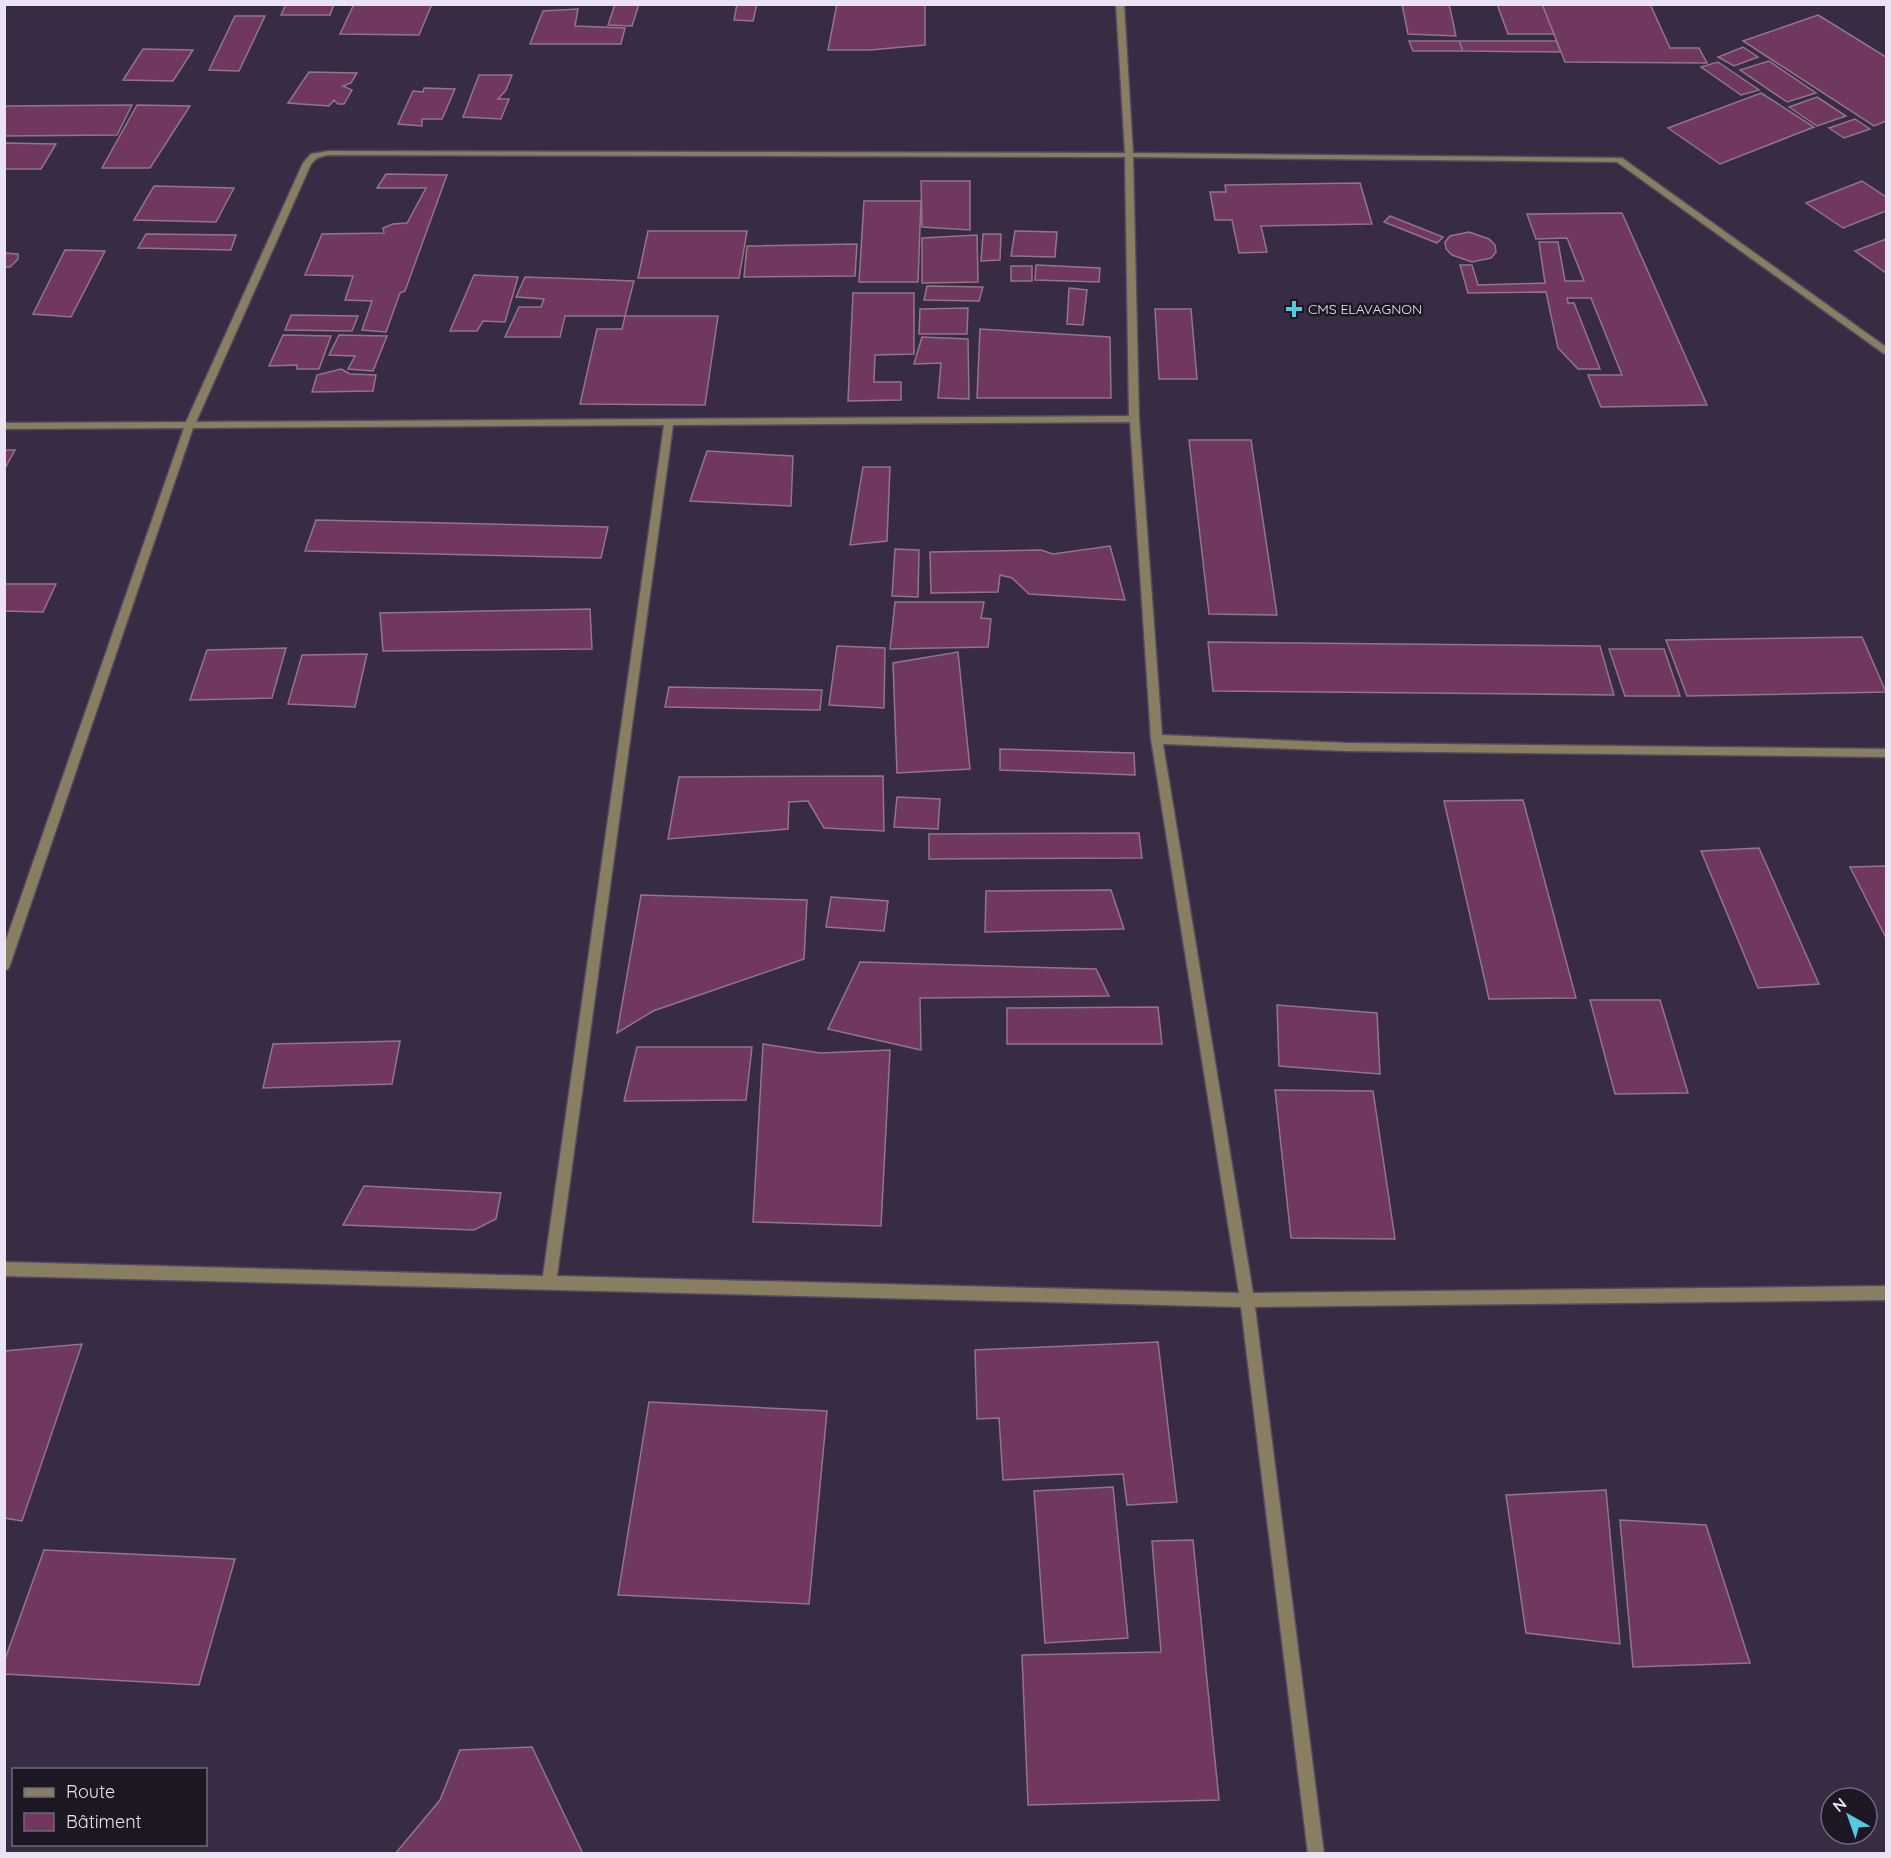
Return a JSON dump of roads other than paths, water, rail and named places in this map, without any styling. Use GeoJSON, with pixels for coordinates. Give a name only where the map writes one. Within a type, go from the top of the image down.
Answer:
{"type":"FeatureCollection","features":[{"type":"Feature","properties":{"kind":"street"},"geometry":{"type":"LineString","coordinates":[[1120,4],[1130,155],[1134,419],[1156,739],[1247,1300],[1316,1854]]}},
{"type":"Feature","properties":{"kind":"street"},"geometry":{"type":"LineString","coordinates":[[4,965],[189,426],[307,163],[319,155],[340,153],[1130,155],[1619,160],[1887,351]]}},
{"type":"Feature","properties":{"kind":"street"},"geometry":{"type":"LineString","coordinates":[[4,426],[1134,419]]}},
{"type":"Feature","properties":{"kind":"street"},"geometry":{"type":"LineString","coordinates":[[549,1281],[669,423]]}},
{"type":"Feature","properties":{"kind":"street"},"geometry":{"type":"LineString","coordinates":[[1156,739],[1347,747],[1887,753]]}},
{"type":"Feature","properties":{"kind":"street"},"geometry":{"type":"LineString","coordinates":[[4,1269],[1247,1300],[1887,1293]]}},
{"type":"Feature","properties":{"kind":"place","name":"CMS ELAVAGNON"},"geometry":{"type":"Point","coordinates":[1294,309]}}]}
